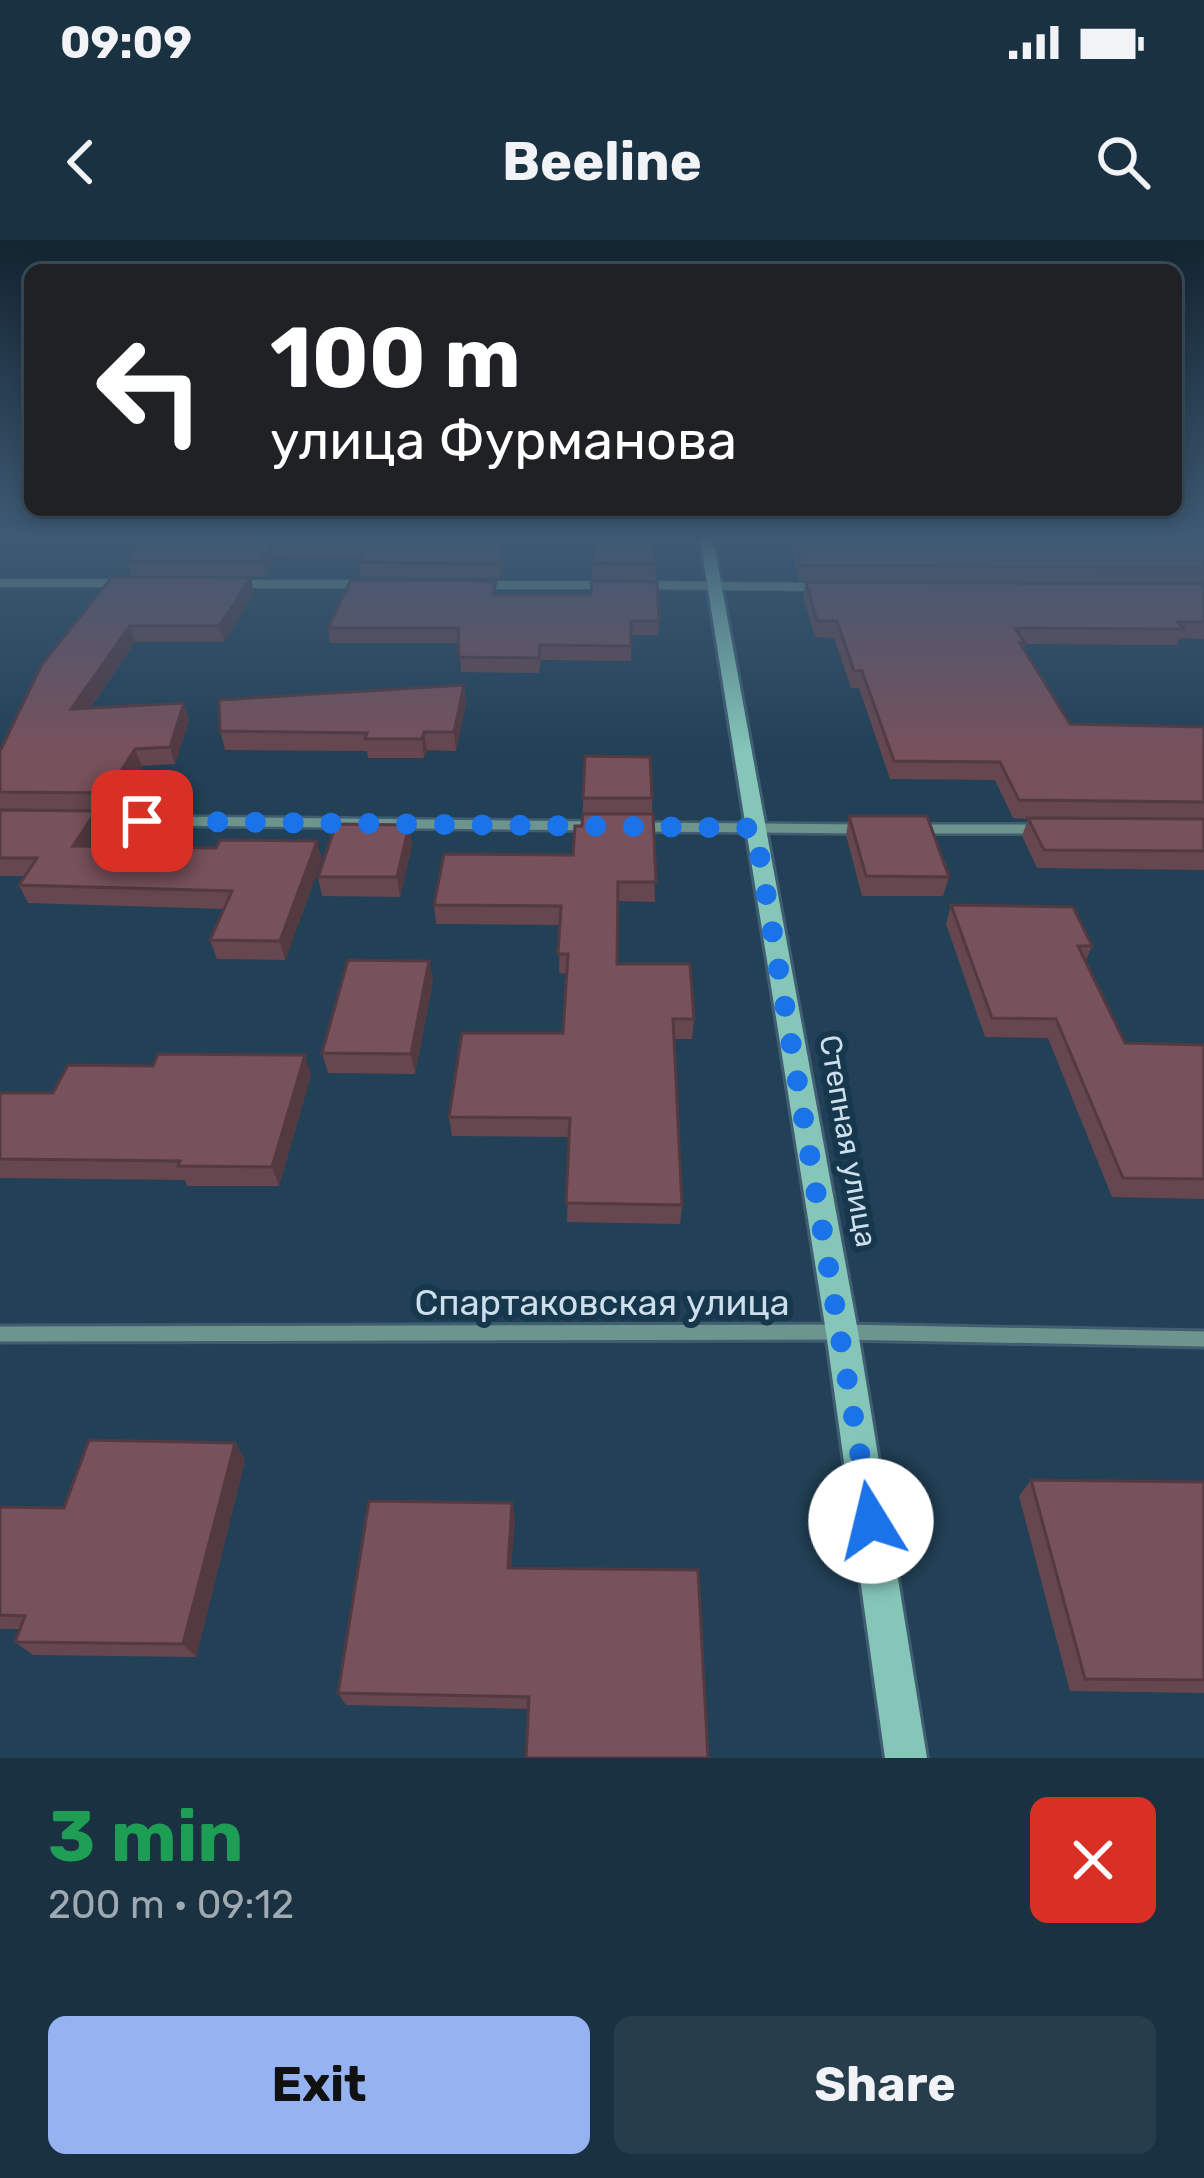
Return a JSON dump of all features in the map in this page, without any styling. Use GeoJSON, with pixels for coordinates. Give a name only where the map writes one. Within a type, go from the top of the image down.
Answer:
{"type":"FeatureCollection","features":[{"type":"Feature","properties":{"kind":"main road","name":"Степная улица"},"geometry":{"type":"LineString","coordinates":[[718,610],[842,1331],[907,1758]]}},
{"type":"Feature","properties":{"kind":"street"},"geometry":{"type":"LineString","coordinates":[[71,820],[613,826]]}},
{"type":"Feature","properties":{"kind":"street"},"geometry":{"type":"LineString","coordinates":[[637,827],[873,829]]}},
{"type":"Feature","properties":{"kind":"street"},"geometry":{"type":"LineString","coordinates":[[897,829],[1062,829]]}},
{"type":"Feature","properties":{"kind":"street","name":"Спартаковская улица"},"geometry":{"type":"LineString","coordinates":[[0,1334],[842,1331],[1204,1340]]}},
{"type":"Feature","properties":{"kind":"building"},"geometry":{"type":"Polygon","coordinates":[[[86,610],[230,610],[219,626],[130,626],[71,709],[184,703],[170,747],[135,749],[107,793],[0,792],[0,751],[42,664],[86,610]]]}},
{"type":"Feature","properties":{"kind":"building"},"geometry":{"type":"Polygon","coordinates":[[[337,610],[658,610],[659,621],[631,621],[631,646],[540,645],[539,658],[459,657],[458,628],[328,628],[337,610]]]}},
{"type":"Feature","properties":{"kind":"building"},"geometry":{"type":"Polygon","coordinates":[[[814,610],[1204,610],[1204,622],[1178,622],[1184,629],[1015,628],[1070,724],[1204,727],[1204,802],[1019,800],[1000,762],[894,761],[862,671],[854,671],[837,621],[817,621],[814,610]]]}},
{"type":"Feature","properties":{"kind":"building"},"geometry":{"type":"Polygon","coordinates":[[[464,685],[454,732],[424,732],[422,739],[365,739],[367,733],[220,731],[219,700],[464,685]]]}},
{"type":"Feature","properties":{"kind":"building"},"geometry":{"type":"Polygon","coordinates":[[[585,756],[650,757],[652,798],[583,798],[585,756]]]}},
{"type":"Feature","properties":{"kind":"building"},"geometry":{"type":"Polygon","coordinates":[[[0,810],[96,811],[73,846],[216,848],[220,840],[317,841],[280,941],[210,940],[232,891],[19,885],[37,858],[0,858],[0,810]]]}},
{"type":"Feature","properties":{"kind":"building"},"geometry":{"type":"Polygon","coordinates":[[[583,814],[653,814],[656,882],[618,882],[617,964],[690,964],[694,1019],[673,1019],[682,1205],[566,1203],[570,1118],[449,1117],[462,1033],[563,1033],[568,954],[558,954],[561,906],[434,905],[444,854],[573,855],[575,826],[582,826],[583,814]]]}},
{"type":"Feature","properties":{"kind":"building"},"geometry":{"type":"Polygon","coordinates":[[[849,816],[927,816],[949,877],[866,876],[849,816]]]}},
{"type":"Feature","properties":{"kind":"building"},"geometry":{"type":"Polygon","coordinates":[[[1028,818],[1204,819],[1204,851],[1044,850],[1028,818]]]}},
{"type":"Feature","properties":{"kind":"building"},"geometry":{"type":"Polygon","coordinates":[[[336,824],[409,825],[397,877],[318,877],[336,824]]]}},
{"type":"Feature","properties":{"kind":"building"},"geometry":{"type":"Polygon","coordinates":[[[951,905],[1073,907],[1092,946],[1078,946],[1125,1043],[1204,1045],[1204,1179],[1123,1178],[1056,1019],[992,1018],[951,905]]]}},
{"type":"Feature","properties":{"kind":"building"},"geometry":{"type":"Polygon","coordinates":[[[348,960],[429,961],[411,1054],[322,1053],[348,960]]]}},
{"type":"Feature","properties":{"kind":"building"},"geometry":{"type":"Polygon","coordinates":[[[158,1054],[305,1055],[272,1167],[0,1159],[0,1093],[53,1093],[68,1065],[153,1066],[158,1054]]]}},
{"type":"Feature","properties":{"kind":"building"},"geometry":{"type":"Polygon","coordinates":[[[89,1440],[235,1443],[183,1644],[15,1642],[25,1616],[0,1615],[0,1507],[64,1508],[89,1440]]]}},
{"type":"Feature","properties":{"kind":"building"},"geometry":{"type":"Polygon","coordinates":[[[1031,1480],[1204,1482],[1204,1680],[1085,1679],[1031,1480]]]}},
{"type":"Feature","properties":{"kind":"building"},"geometry":{"type":"Polygon","coordinates":[[[369,1501],[512,1503],[508,1568],[698,1570],[708,1758],[526,1758],[529,1697],[338,1693],[369,1501]]]}},
{"type":"Feature","properties":{"kind":"route"},"geometry":{"type":"LineString","coordinates":[[142,821],[755,828],[871,1521]]}}]}
